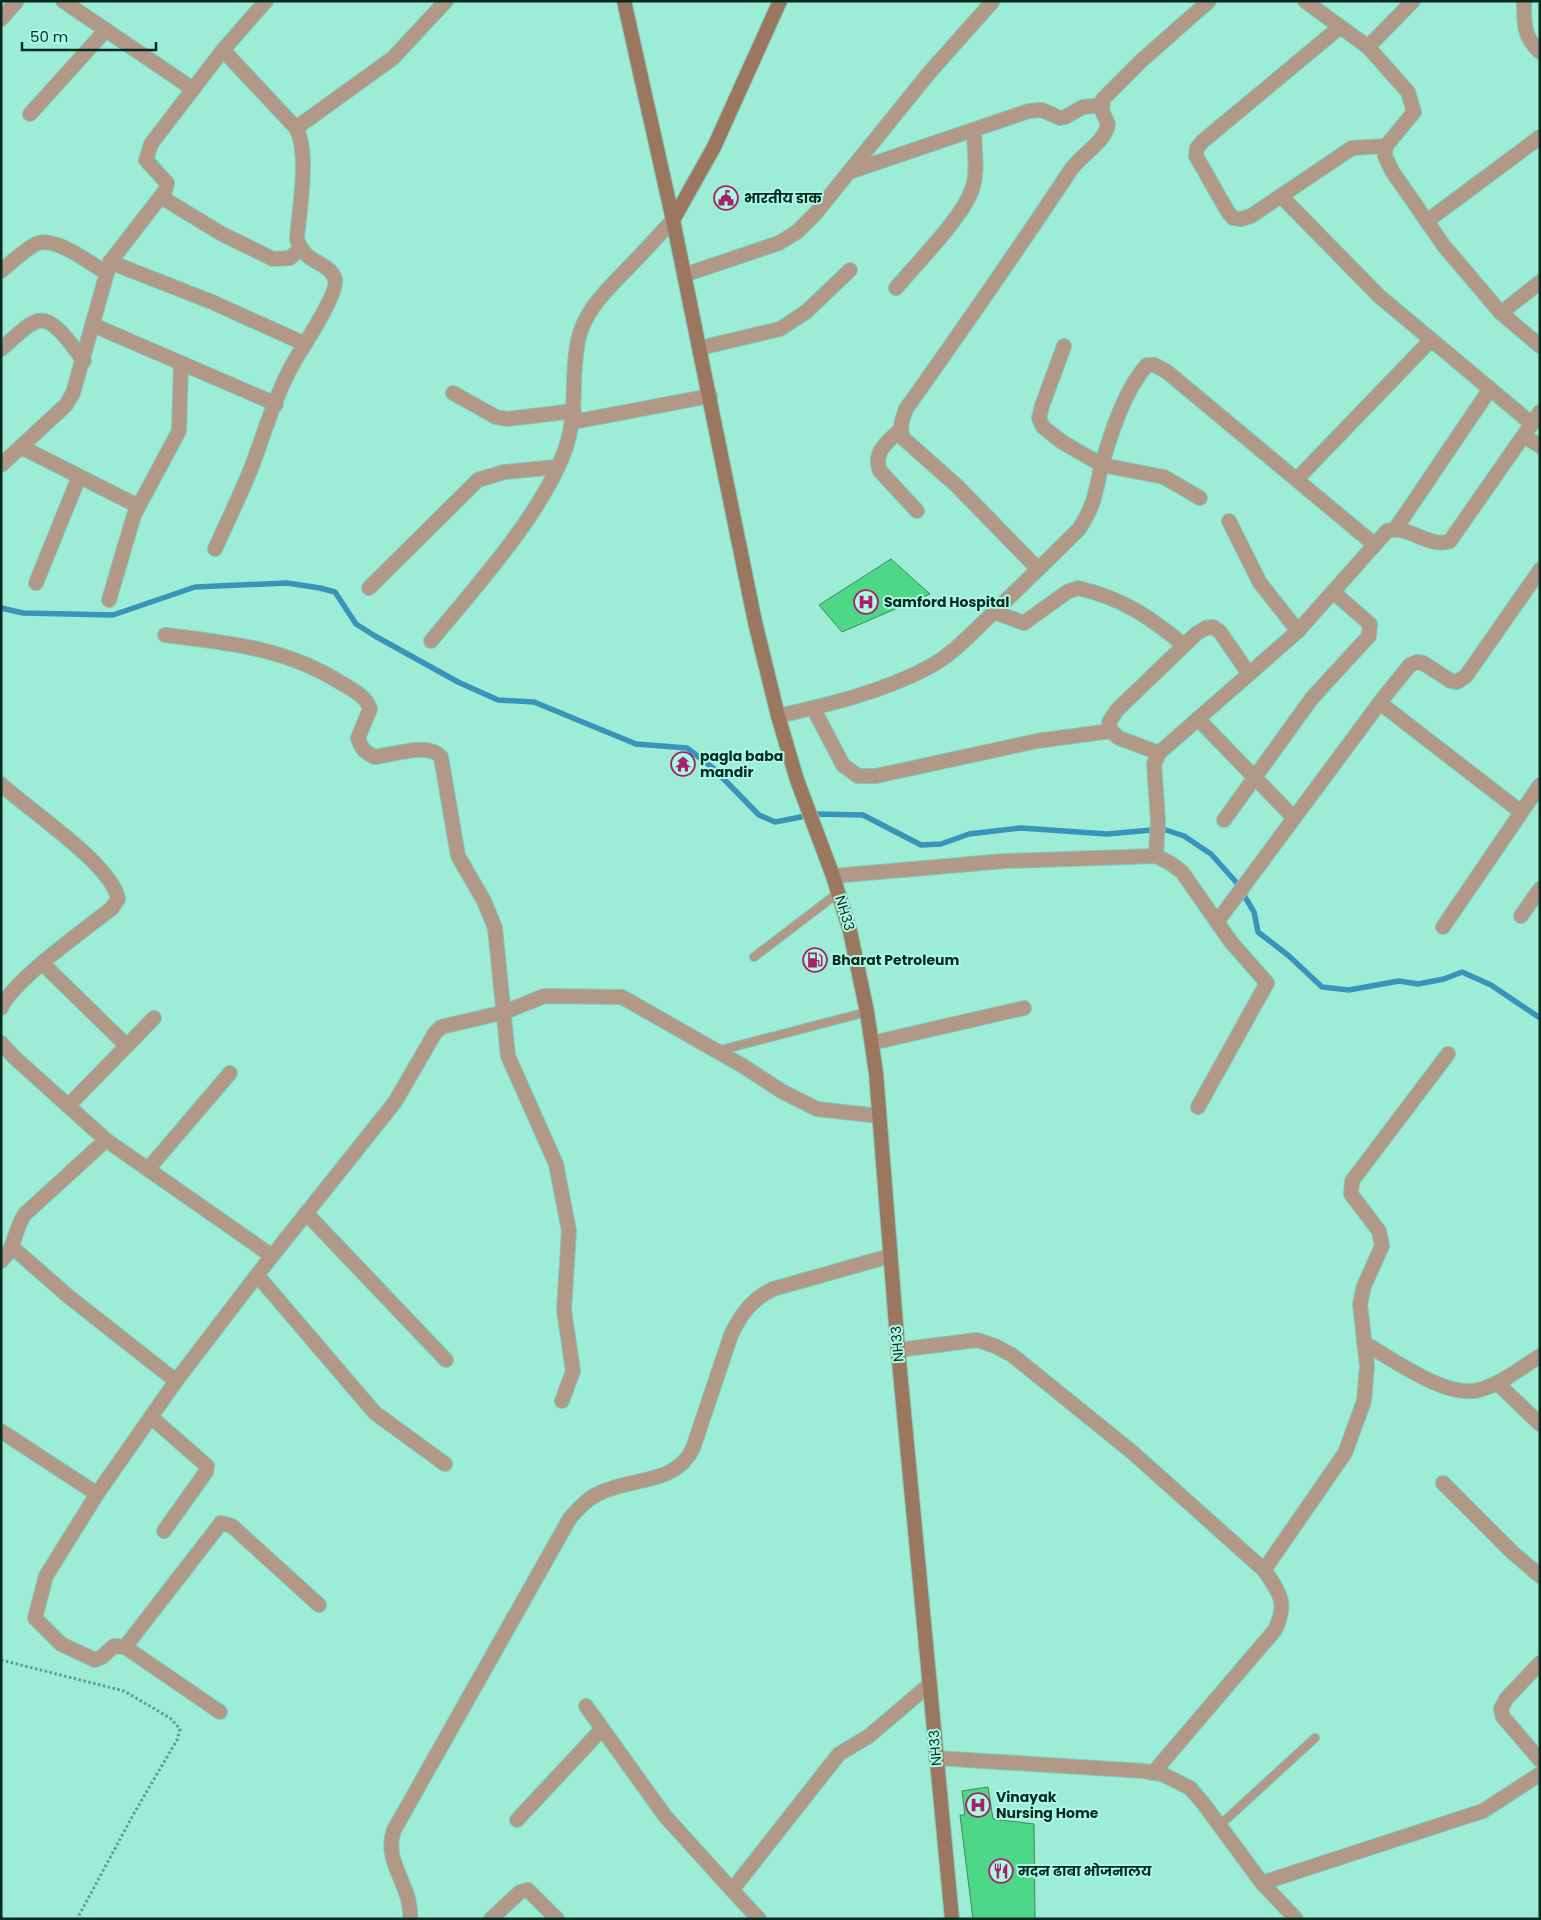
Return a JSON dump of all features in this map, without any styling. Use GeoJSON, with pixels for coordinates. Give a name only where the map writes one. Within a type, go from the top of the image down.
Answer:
{"type":"FeatureCollection","features":[{"type":"Feature","properties":{"kind":"main road","name":"NH33"},"geometry":{"type":"LineString","coordinates":[[624,1],[673,220],[755,622],[778,716],[797,780],[833,876],[858,962],[867,1012],[880,1116],[898,1350],[952,1919]]}},
{"type":"Feature","properties":{"kind":"main road"},"geometry":{"type":"LineString","coordinates":[[673,220],[714,147],[780,1]]}},
{"type":"Feature","properties":{"kind":"street"},"geometry":{"type":"LineString","coordinates":[[1,19],[17,1]]}},
{"type":"Feature","properties":{"kind":"street"},"geometry":{"type":"LineString","coordinates":[[63,1],[193,90]]}},
{"type":"Feature","properties":{"kind":"street"},"geometry":{"type":"LineString","coordinates":[[1,465],[66,405],[78,382],[108,267],[161,197],[167,183],[146,160],[147,152],[223,50],[266,1]]}},
{"type":"Feature","properties":{"kind":"street"},"geometry":{"type":"LineString","coordinates":[[296,128],[393,58],[446,1]]}},
{"type":"Feature","properties":{"kind":"street"},"geometry":{"type":"LineString","coordinates":[[684,276],[779,243],[797,232],[815,214],[929,73],[993,1]]}},
{"type":"Feature","properties":{"kind":"street"},"geometry":{"type":"LineString","coordinates":[[917,511],[880,471],[877,462],[878,454],[900,430],[906,409],[1021,246],[1072,168],[1104,134],[1108,124],[1102,105],[1103,99],[1209,1]]}},
{"type":"Feature","properties":{"kind":"street"},"geometry":{"type":"LineString","coordinates":[[1305,1],[1368,47],[1408,92],[1414,112],[1386,146],[1385,156],[1392,171],[1444,246],[1501,313],[1540,346]]}},
{"type":"Feature","properties":{"kind":"street"},"geometry":{"type":"LineString","coordinates":[[1368,47],[1413,1]]}},
{"type":"Feature","properties":{"kind":"street"},"geometry":{"type":"LineString","coordinates":[[1524,1],[1524,28],[1531,45],[1540,52]]}},
{"type":"Feature","properties":{"kind":"street"},"geometry":{"type":"LineString","coordinates":[[1340,27],[1197,148],[1196,156],[1200,166],[1233,218],[1241,219],[1251,216],[1352,148],[1386,146]]}},
{"type":"Feature","properties":{"kind":"street"},"geometry":{"type":"LineString","coordinates":[[30,114],[106,30]]}},
{"type":"Feature","properties":{"kind":"street"},"geometry":{"type":"LineString","coordinates":[[215,550],[251,469],[294,363],[326,308],[335,286],[335,279],[328,270],[306,256],[300,249],[298,239],[303,157],[301,137],[296,128],[223,50]]}},
{"type":"Feature","properties":{"kind":"street"},"geometry":{"type":"LineString","coordinates":[[849,172],[1029,111],[1042,110],[1060,118],[1083,107],[1102,105]]}},
{"type":"Feature","properties":{"kind":"street"},"geometry":{"type":"LineString","coordinates":[[896,288],[949,225],[972,190],[975,174],[974,131]]}},
{"type":"Feature","properties":{"kind":"street"},"geometry":{"type":"LineString","coordinates":[[1427,221],[1540,138]]}},
{"type":"Feature","properties":{"kind":"street"},"geometry":{"type":"LineString","coordinates":[[1281,196],[1379,296],[1490,389],[1528,430],[1540,446]]}},
{"type":"Feature","properties":{"kind":"street"},"geometry":{"type":"LineString","coordinates":[[161,197],[222,234],[273,258],[290,258],[300,249]]}},
{"type":"Feature","properties":{"kind":"street"},"geometry":{"type":"LineString","coordinates":[[431,641],[512,542],[557,467],[574,417],[578,343],[588,314],[606,290],[673,220]]}},
{"type":"Feature","properties":{"kind":"street"},"geometry":{"type":"LineString","coordinates":[[1,271],[37,243],[47,241],[108,267],[212,302],[305,344]]}},
{"type":"Feature","properties":{"kind":"street"},"geometry":{"type":"LineString","coordinates":[[700,348],[780,329],[806,312],[850,270]]}},
{"type":"Feature","properties":{"kind":"street"},"geometry":{"type":"LineString","coordinates":[[1501,313],[1540,282]]}},
{"type":"Feature","properties":{"kind":"street"},"geometry":{"type":"LineString","coordinates":[[1,349],[35,322],[45,320],[52,323],[84,361]]}},
{"type":"Feature","properties":{"kind":"street"},"geometry":{"type":"LineString","coordinates":[[93,325],[276,404]]}},
{"type":"Feature","properties":{"kind":"street"},"geometry":{"type":"LineString","coordinates":[[1297,478],[1432,340]]}},
{"type":"Feature","properties":{"kind":"street"},"geometry":{"type":"LineString","coordinates":[[1064,346],[1042,406],[1040,418],[1043,427],[1102,465],[1164,477],[1200,498]]}},
{"type":"Feature","properties":{"kind":"street"},"geometry":{"type":"LineString","coordinates":[[109,600],[138,506],[179,431],[181,363]]}},
{"type":"Feature","properties":{"kind":"street"},"geometry":{"type":"LineString","coordinates":[[778,716],[813,708],[882,686],[928,668],[956,647],[994,612],[1079,529],[1091,510],[1102,465],[1116,422],[1140,372],[1147,365],[1154,364],[1166,370],[1375,545]]}},
{"type":"Feature","properties":{"kind":"street"},"geometry":{"type":"LineString","coordinates":[[1396,528],[1490,389]]}},
{"type":"Feature","properties":{"kind":"street"},"geometry":{"type":"LineString","coordinates":[[452,393],[496,417],[507,419],[574,417],[710,396]]}},
{"type":"Feature","properties":{"kind":"street"},"geometry":{"type":"LineString","coordinates":[[1198,1107],[1267,983],[1231,942],[1182,872],[1157,850],[1158,820],[1154,764],[1159,753],[1298,631],[1387,531],[1396,528],[1438,542],[1450,540],[1540,412]]}},
{"type":"Feature","properties":{"kind":"street"},"geometry":{"type":"LineString","coordinates":[[900,430],[903,438],[957,486],[1038,569]]}},
{"type":"Feature","properties":{"kind":"street"},"geometry":{"type":"LineString","coordinates":[[21,447],[138,506]]}},
{"type":"Feature","properties":{"kind":"street"},"geometry":{"type":"LineString","coordinates":[[369,588],[478,480],[504,472],[557,467]]}},
{"type":"Feature","properties":{"kind":"street"},"geometry":{"type":"LineString","coordinates":[[36,583],[79,477]]}},
{"type":"Feature","properties":{"kind":"street"},"geometry":{"type":"LineString","coordinates":[[1228,521],[1260,583],[1298,631]]}},
{"type":"Feature","properties":{"kind":"street"},"geometry":{"type":"LineString","coordinates":[[1217,922],[1380,702],[1410,666],[1417,662],[1423,662],[1451,681],[1457,682],[1466,676],[1540,570]]}},
{"type":"Feature","properties":{"kind":"street"},"geometry":{"type":"LineString","coordinates":[[994,612],[1024,623],[1068,592],[1078,588],[1130,606],[1148,616],[1184,645]]}},
{"type":"Feature","properties":{"kind":"street"},"geometry":{"type":"LineString","coordinates":[[1224,820],[1312,698],[1354,653],[1371,630],[1370,624],[1365,618],[1333,592]]}},
{"type":"Feature","properties":{"kind":"street"},"geometry":{"type":"LineString","coordinates":[[1159,753],[1119,738],[1111,731],[1110,722],[1117,710],[1184,645],[1206,628],[1213,627],[1220,632],[1249,674]]}},
{"type":"Feature","properties":{"kind":"street"},"geometry":{"type":"LineString","coordinates":[[165,635],[260,648],[305,662],[356,692],[369,704],[370,709],[358,738],[360,745],[367,754],[375,757],[427,750],[436,752],[441,757],[458,856],[484,901],[495,928],[508,1056],[556,1164],[569,1231],[564,1310],[573,1371],[562,1401]]}},
{"type":"Feature","properties":{"kind":"street"},"geometry":{"type":"LineString","coordinates":[[1380,702],[1521,812]]}},
{"type":"Feature","properties":{"kind":"street"},"geometry":{"type":"LineString","coordinates":[[813,708],[843,765],[858,776],[876,776],[1037,741],[1111,731]]}},
{"type":"Feature","properties":{"kind":"street"},"geometry":{"type":"LineString","coordinates":[[1198,719],[1294,818]]}},
{"type":"Feature","properties":{"kind":"street"},"geometry":{"type":"LineString","coordinates":[[1,784],[85,853],[117,894],[118,899],[112,908],[43,964],[10,994],[1,1008]]}},
{"type":"Feature","properties":{"kind":"street"},"geometry":{"type":"LineString","coordinates":[[1444,926],[1540,785]]}},
{"type":"Feature","properties":{"kind":"street"},"geometry":{"type":"LineString","coordinates":[[833,876],[1157,850]]}},
{"type":"Feature","properties":{"kind":"street"},"geometry":{"type":"LineString","coordinates":[[1521,916],[1540,889]]}},
{"type":"Feature","properties":{"kind":"street"},"geometry":{"type":"LineString","coordinates":[[43,964],[127,1046]]}},
{"type":"Feature","properties":{"kind":"street"},"geometry":{"type":"LineString","coordinates":[[220,1712],[125,1647],[114,1646],[102,1657],[91,1660],[61,1644],[35,1618],[46,1576],[97,1494],[176,1381],[257,1274],[395,1102],[435,1033],[441,1027],[505,1012],[544,996],[622,997],[783,1092],[817,1109],[880,1116]]}},
{"type":"Feature","properties":{"kind":"street"},"geometry":{"type":"LineString","coordinates":[[872,1043],[1024,1008]]}},
{"type":"Feature","properties":{"kind":"street"},"geometry":{"type":"LineString","coordinates":[[68,1106],[154,1018]]}},
{"type":"Feature","properties":{"kind":"street"},"geometry":{"type":"LineString","coordinates":[[1,1043],[106,1140],[149,1168],[272,1256]]}},
{"type":"Feature","properties":{"kind":"street"},"geometry":{"type":"LineString","coordinates":[[1264,1570],[1345,1452],[1364,1402],[1367,1366],[1360,1319],[1361,1295],[1380,1253],[1381,1238],[1373,1222],[1351,1194],[1350,1186],[1356,1173],[1448,1054]]}},
{"type":"Feature","properties":{"kind":"street"},"geometry":{"type":"LineString","coordinates":[[149,1168],[230,1073]]}},
{"type":"Feature","properties":{"kind":"street"},"geometry":{"type":"LineString","coordinates":[[1,1261],[12,1247],[17,1227],[25,1214],[106,1140]]}},
{"type":"Feature","properties":{"kind":"street"},"geometry":{"type":"LineString","coordinates":[[306,1213],[446,1360]]}},
{"type":"Feature","properties":{"kind":"street"},"geometry":{"type":"LineString","coordinates":[[12,1247],[68,1296],[176,1381]]}},
{"type":"Feature","properties":{"kind":"street"},"geometry":{"type":"LineString","coordinates":[[410,1919],[406,1893],[391,1854],[390,1845],[394,1830],[570,1518],[583,1504],[600,1492],[670,1472],[683,1464],[693,1448],[731,1335],[739,1318],[759,1295],[773,1288],[890,1256]]}},
{"type":"Feature","properties":{"kind":"street"},"geometry":{"type":"LineString","coordinates":[[257,1274],[375,1413],[445,1464]]}},
{"type":"Feature","properties":{"kind":"street"},"geometry":{"type":"LineString","coordinates":[[898,1350],[977,1340],[996,1346],[1012,1355],[1132,1452],[1264,1570],[1275,1586],[1282,1606],[1281,1617],[1275,1630],[1153,1773]]}},
{"type":"Feature","properties":{"kind":"street"},"geometry":{"type":"LineString","coordinates":[[1364,1343],[1445,1389],[1464,1392],[1479,1390],[1497,1383],[1540,1356]]}},
{"type":"Feature","properties":{"kind":"street"},"geometry":{"type":"LineString","coordinates":[[1497,1383],[1540,1424]]}},
{"type":"Feature","properties":{"kind":"street"},"geometry":{"type":"LineString","coordinates":[[151,1417],[208,1466],[206,1472],[164,1531]]}},
{"type":"Feature","properties":{"kind":"street"},"geometry":{"type":"LineString","coordinates":[[1,1431],[97,1494]]}},
{"type":"Feature","properties":{"kind":"street"},"geometry":{"type":"LineString","coordinates":[[1443,1483],[1513,1553],[1540,1576]]}},
{"type":"Feature","properties":{"kind":"street"},"geometry":{"type":"LineString","coordinates":[[125,1647],[221,1523],[232,1526],[320,1605]]}},
{"type":"Feature","properties":{"kind":"street"},"geometry":{"type":"LineString","coordinates":[[1540,1663],[1506,1699],[1501,1708],[1503,1717],[1540,1760]]}},
{"type":"Feature","properties":{"kind":"street"},"geometry":{"type":"LineString","coordinates":[[732,1890],[839,1754],[869,1736],[930,1684]]}},
{"type":"Feature","properties":{"kind":"street"},"geometry":{"type":"LineString","coordinates":[[586,1706],[665,1816],[759,1919]]}},
{"type":"Feature","properties":{"kind":"street"},"geometry":{"type":"LineString","coordinates":[[516,1820],[602,1729]]}},
{"type":"Feature","properties":{"kind":"street"},"geometry":{"type":"LineString","coordinates":[[936,1758],[1153,1773],[1176,1780],[1190,1788],[1220,1825],[1262,1883],[1296,1919]]}},
{"type":"Feature","properties":{"kind":"street"},"geometry":{"type":"LineString","coordinates":[[1262,1883],[1483,1811],[1540,1774]]}},
{"type":"Feature","properties":{"kind":"street"},"geometry":{"type":"LineString","coordinates":[[491,1919],[520,1892],[528,1890],[557,1919]]}},
{"type":"Feature","properties":{"kind":"lane"},"geometry":{"type":"LineString","coordinates":[[754,957],[838,893]]}},
{"type":"Feature","properties":{"kind":"lane"},"geometry":{"type":"LineString","coordinates":[[716,1051],[867,1012]]}},
{"type":"Feature","properties":{"kind":"lane"},"geometry":{"type":"LineString","coordinates":[[1220,1825],[1315,1738]]}},
{"type":"Feature","properties":{"kind":"path"},"geometry":{"type":"LineString","coordinates":[[1,1660],[124,1691],[170,1718],[180,1729],[177,1740],[132,1815],[77,1919]]}},
{"type":"Feature","properties":{"kind":"building"},"geometry":{"type":"Polygon","coordinates":[[[891,559],[930,594],[842,632],[819,605],[891,559]]]}},
{"type":"Feature","properties":{"kind":"building","name":"मदन ढाबा भोजनालय"},"geometry":{"type":"Polygon","coordinates":[[[988,1787],[993,1819],[1034,1824],[1035,1919],[973,1919],[960,1815],[965,1815],[962,1791],[988,1787]]]}},
{"type":"Feature","properties":{"kind":"waterway"},"geometry":{"type":"LineString","coordinates":[[1,608],[23,613],[113,615],[195,587],[287,583],[320,588],[335,592],[356,624],[375,636],[458,682],[498,700],[534,702],[636,744],[687,748],[713,768],[759,815],[775,822],[816,814],[863,815],[921,845],[941,844],[969,834],[1021,828],[1107,834],[1163,829],[1184,836],[1211,854],[1236,882],[1254,912],[1258,932],[1289,956],[1322,987],[1349,990],[1399,981],[1418,984],[1444,979],[1462,972],[1491,985],[1540,1018]]}},
{"type":"Feature","properties":{"kind":"place","name":"भारतीय डाक"},"geometry":{"type":"Point","coordinates":[726,198]}},
{"type":"Feature","properties":{"kind":"place","name":"Samford Hospital"},"geometry":{"type":"Point","coordinates":[866,602]}},
{"type":"Feature","properties":{"kind":"place","name":"pagla baba mandir"},"geometry":{"type":"Point","coordinates":[683,764]}},
{"type":"Feature","properties":{"kind":"place","name":"Bharat Petroleum"},"geometry":{"type":"Point","coordinates":[815,960]}},
{"type":"Feature","properties":{"kind":"place","name":"Vinayak Nursing Home"},"geometry":{"type":"Point","coordinates":[978,1805]}},
{"type":"Feature","properties":{"kind":"place","name":"मदन ढाबा भोजनालय"},"geometry":{"type":"Point","coordinates":[1001,1871]}}]}
